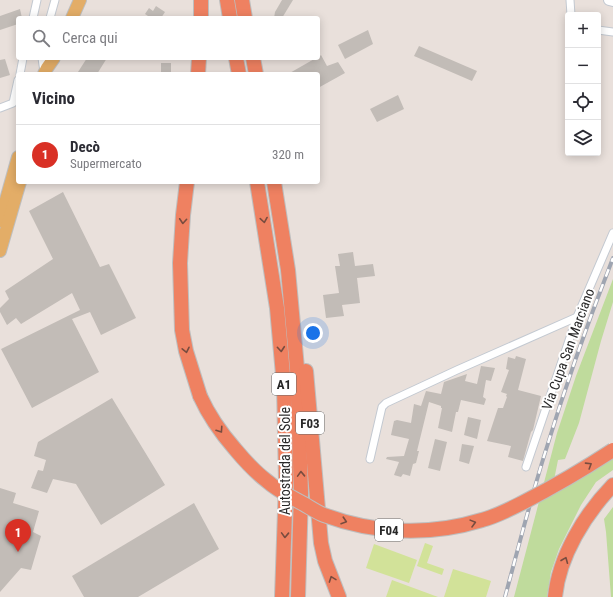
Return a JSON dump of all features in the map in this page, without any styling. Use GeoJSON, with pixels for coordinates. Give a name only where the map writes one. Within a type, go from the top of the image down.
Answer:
{"type":"FeatureCollection","features":[{"type":"Feature","properties":{"kind":"highway"},"geometry":{"type":"LineString","coordinates":[[201,0],[201,16]]}},
{"type":"Feature","properties":{"kind":"highway"},"geometry":{"type":"LineString","coordinates":[[227,0],[230,16]]}},
{"type":"Feature","properties":{"kind":"highway"},"geometry":{"type":"LineString","coordinates":[[242,0],[246,16]]}},
{"type":"Feature","properties":{"kind":"highway"},"geometry":{"type":"LineString","coordinates":[[198,72],[199,60]]}},
{"type":"Feature","properties":{"kind":"highway"},"geometry":{"type":"LineString","coordinates":[[236,60],[239,72]]}},
{"type":"Feature","properties":{"kind":"highway"},"geometry":{"type":"LineString","coordinates":[[253,60],[256,72]]}},
{"type":"Feature","properties":{"kind":"highway","name":"F04"},"geometry":{"type":"LineString","coordinates":[[187,184],[180,263],[182,330],[186,352],[206,410],[223,435],[250,466],[282,492],[323,514],[354,525],[385,530],[411,531],[439,529],[483,520],[507,510],[543,493],[613,450]]}},
{"type":"Feature","properties":{"kind":"highway","name":"Autostrada del Sole"},"geometry":{"type":"LineString","coordinates":[[257,184],[277,308],[284,386],[286,482],[282,597]]}},
{"type":"Feature","properties":{"kind":"highway","name":"Autostrada del Sole"},"geometry":{"type":"LineString","coordinates":[[274,184],[288,270],[297,368],[301,486],[298,597]]}},
{"type":"Feature","properties":{"kind":"highway","name":"F03"},"geometry":{"type":"LineString","coordinates":[[289,287],[303,333],[321,543],[325,561],[338,597]]}},
{"type":"Feature","properties":{"kind":"highway"},"geometry":{"type":"LineString","coordinates":[[554,597],[562,567],[571,545],[587,516],[613,485]]}},
{"type":"Feature","properties":{"kind":"main road"},"geometry":{"type":"LineString","coordinates":[[73,16],[80,0]]}},
{"type":"Feature","properties":{"kind":"main road"},"geometry":{"type":"LineString","coordinates":[[45,72],[53,60]]}},
{"type":"Feature","properties":{"kind":"main road"},"geometry":{"type":"LineString","coordinates":[[53,72],[54,60]]}},
{"type":"Feature","properties":{"kind":"main road"},"geometry":{"type":"LineString","coordinates":[[0,221],[16,164]]}},
{"type":"Feature","properties":{"kind":"main road"},"geometry":{"type":"LineString","coordinates":[[0,251],[19,184]]}},
{"type":"Feature","properties":{"kind":"street"},"geometry":{"type":"LineString","coordinates":[[33,16],[37,0]]}},
{"type":"Feature","properties":{"kind":"street"},"geometry":{"type":"LineString","coordinates":[[51,16],[55,0]]}},
{"type":"Feature","properties":{"kind":"street"},"geometry":{"type":"LineString","coordinates":[[609,0],[613,1]]}},
{"type":"Feature","properties":{"kind":"street"},"geometry":{"type":"LineString","coordinates":[[570,1],[572,12]]}},
{"type":"Feature","properties":{"kind":"street"},"geometry":{"type":"LineString","coordinates":[[601,30],[613,32]]}},
{"type":"Feature","properties":{"kind":"street"},"geometry":{"type":"LineString","coordinates":[[20,72],[23,60]]}},
{"type":"Feature","properties":{"kind":"street"},"geometry":{"type":"LineString","coordinates":[[42,60],[44,72]]}},
{"type":"Feature","properties":{"kind":"street"},"geometry":{"type":"LineString","coordinates":[[0,108],[13,104],[16,90]]}},
{"type":"Feature","properties":{"kind":"street","name":"Via Cupa San Marciano"},"geometry":{"type":"LineString","coordinates":[[526,467],[577,317],[613,233]]}},
{"type":"Feature","properties":{"kind":"street"},"geometry":{"type":"LineString","coordinates":[[370,459],[382,407],[386,403],[577,317]]}},
{"type":"Feature","properties":{"kind":"green space"},"geometry":{"type":"Polygon","coordinates":[[[613,279],[613,302],[579,423],[565,459],[558,460],[551,495],[613,458],[613,470],[596,482],[581,505],[559,549],[551,572],[547,597],[514,597],[557,433],[576,376],[613,279]]]}},
{"type":"Feature","properties":{"kind":"green space"},"geometry":{"type":"Polygon","coordinates":[[[613,507],[613,597],[611,597],[604,519],[613,507]]]}},
{"type":"Feature","properties":{"kind":"green space"},"geometry":{"type":"Polygon","coordinates":[[[425,543],[433,546],[427,563],[444,569],[442,575],[417,566],[425,543]]]}},
{"type":"Feature","properties":{"kind":"green space"},"geometry":{"type":"Polygon","coordinates":[[[374,544],[417,560],[409,583],[366,568],[374,544]]]}},
{"type":"Feature","properties":{"kind":"green space"},"geometry":{"type":"Polygon","coordinates":[[[453,569],[491,581],[486,597],[444,597],[453,569]]]}},
{"type":"Feature","properties":{"kind":"green space"},"geometry":{"type":"Polygon","coordinates":[[[392,580],[438,597],[386,597],[392,580]]]}},
{"type":"Feature","properties":{"kind":"building"},"geometry":{"type":"Polygon","coordinates":[[[282,0],[293,0],[283,16],[274,16],[282,0]]]}},
{"type":"Feature","properties":{"kind":"building"},"geometry":{"type":"Polygon","coordinates":[[[156,6],[165,12],[162,16],[148,16],[145,14],[149,8],[153,11],[156,6]]]}},
{"type":"Feature","properties":{"kind":"building"},"geometry":{"type":"Polygon","coordinates":[[[20,9],[22,16],[16,16],[16,25],[0,30],[0,16],[20,9]]]}},
{"type":"Feature","properties":{"kind":"building"},"geometry":{"type":"Polygon","coordinates":[[[368,30],[373,44],[345,59],[338,45],[368,30]]]}},
{"type":"Feature","properties":{"kind":"building"},"geometry":{"type":"Polygon","coordinates":[[[419,46],[477,71],[472,81],[414,56],[419,46]]]}},
{"type":"Feature","properties":{"kind":"building"},"geometry":{"type":"Polygon","coordinates":[[[321,55],[327,66],[338,62],[345,73],[320,87],[320,72],[292,72],[312,60],[320,60],[321,55]]]}},
{"type":"Feature","properties":{"kind":"building"},"geometry":{"type":"Polygon","coordinates":[[[5,59],[10,75],[0,78],[0,60],[5,59]]]}},
{"type":"Feature","properties":{"kind":"building"},"geometry":{"type":"Polygon","coordinates":[[[86,60],[106,60],[98,72],[78,72],[86,60]]]}},
{"type":"Feature","properties":{"kind":"building"},"geometry":{"type":"Polygon","coordinates":[[[161,63],[171,63],[171,72],[161,72],[161,63]]]}},
{"type":"Feature","properties":{"kind":"building"},"geometry":{"type":"Polygon","coordinates":[[[398,95],[404,109],[377,122],[370,109],[398,95]]]}},
{"type":"Feature","properties":{"kind":"building"},"geometry":{"type":"Polygon","coordinates":[[[63,192],[100,267],[109,264],[136,318],[101,335],[90,312],[72,319],[99,372],[32,408],[1,349],[80,310],[72,293],[21,324],[16,318],[7,325],[0,312],[0,308],[9,299],[5,291],[53,259],[29,211],[63,192]]]}},
{"type":"Feature","properties":{"kind":"building"},"geometry":{"type":"Polygon","coordinates":[[[353,252],[355,266],[373,264],[375,276],[357,278],[360,303],[342,305],[344,316],[326,318],[323,295],[339,293],[335,266],[340,266],[338,254],[353,252]]]}},
{"type":"Feature","properties":{"kind":"building"},"geometry":{"type":"Polygon","coordinates":[[[516,356],[526,359],[518,390],[541,396],[533,430],[531,432],[523,461],[508,457],[511,446],[487,441],[498,408],[503,408],[507,397],[507,394],[501,392],[509,370],[506,369],[508,357],[515,359],[516,356]]]}},
{"type":"Feature","properties":{"kind":"building"},"geometry":{"type":"Polygon","coordinates":[[[481,366],[495,368],[491,381],[486,380],[483,397],[486,399],[484,405],[461,400],[458,412],[456,412],[452,432],[438,428],[442,408],[441,406],[429,402],[417,451],[419,451],[416,463],[413,464],[410,476],[403,474],[401,477],[394,475],[399,462],[386,459],[387,457],[404,456],[409,439],[391,435],[394,421],[397,420],[411,423],[414,404],[421,406],[426,391],[441,394],[444,382],[467,374],[465,381],[477,384],[481,366]]]}},
{"type":"Feature","properties":{"kind":"building"},"geometry":{"type":"Polygon","coordinates":[[[112,398],[165,485],[101,525],[76,484],[53,479],[47,493],[31,488],[38,470],[43,471],[46,460],[34,456],[38,442],[112,398]]]}},
{"type":"Feature","properties":{"kind":"building"},"geometry":{"type":"Polygon","coordinates":[[[468,417],[481,420],[477,439],[464,435],[468,417]]]}},
{"type":"Feature","properties":{"kind":"building"},"geometry":{"type":"Polygon","coordinates":[[[435,439],[447,442],[440,471],[428,468],[435,439]]]}},
{"type":"Feature","properties":{"kind":"building"},"geometry":{"type":"Polygon","coordinates":[[[462,444],[474,446],[469,464],[459,461],[462,444]]]}},
{"type":"Feature","properties":{"kind":"building"},"geometry":{"type":"Polygon","coordinates":[[[0,488],[16,493],[13,503],[39,511],[33,532],[41,536],[31,570],[21,568],[0,592],[0,488]]]}},
{"type":"Feature","properties":{"kind":"building"},"geometry":{"type":"Polygon","coordinates":[[[194,503],[219,549],[138,597],[84,597],[72,576],[194,503]]]}},
{"type":"Feature","properties":{"kind":"railway"},"geometry":{"type":"LineString","coordinates":[[505,597],[534,489],[553,428],[577,355],[613,258]]}},
{"type":"Feature","properties":{"kind":"place","name":"Decò"},"geometry":{"type":"Point","coordinates":[18,552]}}]}
